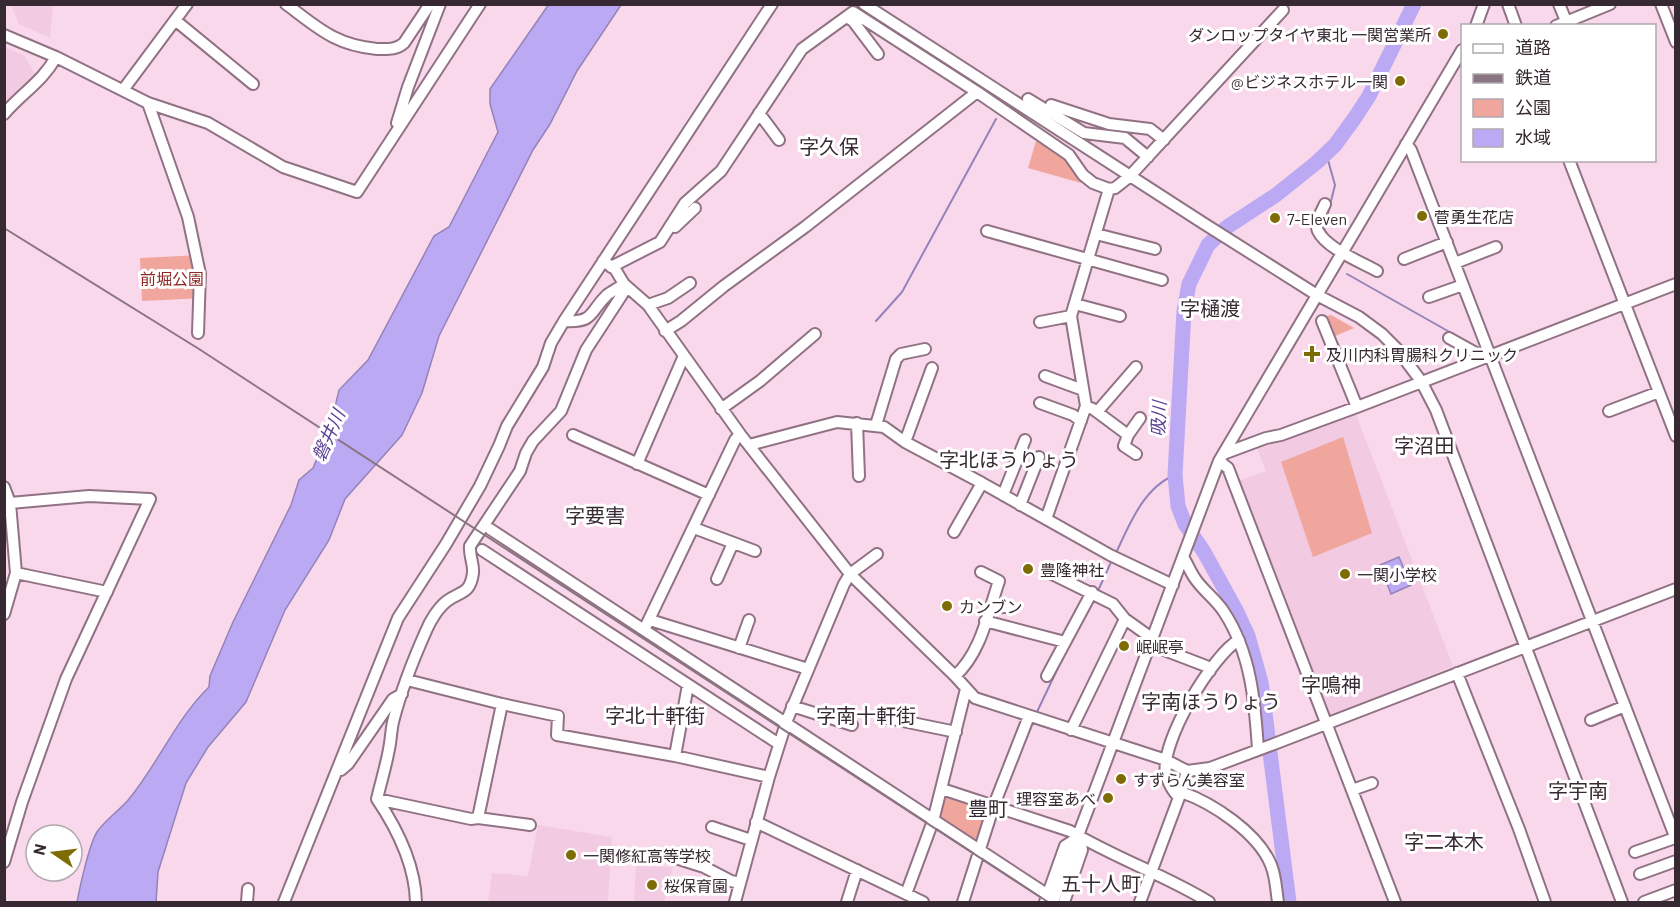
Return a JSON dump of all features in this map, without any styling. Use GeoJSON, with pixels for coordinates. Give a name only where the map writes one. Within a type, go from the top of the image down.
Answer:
{"type":"FeatureCollection","features":[{"type":"Feature","properties":{"kind":"street"},"geometry":{"type":"LineString","coordinates":[[123,90],[187,4]]}},
{"type":"Feature","properties":{"kind":"street"},"geometry":{"type":"LineString","coordinates":[[286,4],[327,35],[339,41],[366,48],[391,50],[404,43],[430,4]]}},
{"type":"Feature","properties":{"kind":"street"},"geometry":{"type":"LineString","coordinates":[[393,136],[408,87],[440,4]]}},
{"type":"Feature","properties":{"kind":"street"},"geometry":{"type":"LineString","coordinates":[[4,35],[56,57],[148,103],[208,123],[283,167],[357,192],[480,4]]}},
{"type":"Feature","properties":{"kind":"street"},"geometry":{"type":"LineString","coordinates":[[284,903],[398,618],[480,486],[500,446],[507,426],[543,367],[550,343],[607,264],[772,4]]}},
{"type":"Feature","properties":{"kind":"street"},"geometry":{"type":"LineString","coordinates":[[864,4],[1129,177],[1317,295],[1359,317],[1382,334],[1397,349],[1421,381],[1436,410],[1622,903]]}},
{"type":"Feature","properties":{"kind":"street"},"geometry":{"type":"LineString","coordinates":[[1477,24],[1485,4]]}},
{"type":"Feature","properties":{"kind":"street"},"geometry":{"type":"LineString","coordinates":[[1508,4],[1515,24]]}},
{"type":"Feature","properties":{"kind":"street"},"geometry":{"type":"LineString","coordinates":[[1559,4],[1561,23],[1589,8],[1610,4]]}},
{"type":"Feature","properties":{"kind":"street"},"geometry":{"type":"LineString","coordinates":[[1661,4],[1676,42]]}},
{"type":"Feature","properties":{"kind":"street"},"geometry":{"type":"LineString","coordinates":[[607,264],[660,242],[685,203],[722,171],[802,49],[853,12],[1069,155],[1083,175],[1092,183],[1109,189],[1129,177],[1283,10]]}},
{"type":"Feature","properties":{"kind":"street"},"geometry":{"type":"LineString","coordinates":[[846,17],[853,21],[878,54]]}},
{"type":"Feature","properties":{"kind":"street"},"geometry":{"type":"LineString","coordinates":[[175,20],[253,84]]}},
{"type":"Feature","properties":{"kind":"street"},"geometry":{"type":"LineString","coordinates":[[490,529],[647,625],[786,724],[979,850],[1049,900],[1079,836],[1221,458],[1461,55]]}},
{"type":"Feature","properties":{"kind":"street"},"geometry":{"type":"LineString","coordinates":[[4,114],[16,100],[47,73],[56,57]]}},
{"type":"Feature","properties":{"kind":"street"},"geometry":{"type":"LineString","coordinates":[[665,331],[805,227],[977,92]]}},
{"type":"Feature","properties":{"kind":"street"},"geometry":{"type":"LineString","coordinates":[[1028,99],[1084,133],[1125,138],[1148,157]]}},
{"type":"Feature","properties":{"kind":"street"},"geometry":{"type":"LineString","coordinates":[[148,103],[188,217],[200,273],[198,333]]}},
{"type":"Feature","properties":{"kind":"street"},"geometry":{"type":"LineString","coordinates":[[1051,105],[1109,124],[1150,129],[1164,140]]}},
{"type":"Feature","properties":{"kind":"street"},"geometry":{"type":"LineString","coordinates":[[759,113],[779,140]]}},
{"type":"Feature","properties":{"kind":"street"},"geometry":{"type":"LineString","coordinates":[[1406,144],[1411,150],[1464,285],[1485,357],[1593,621],[1675,838],[1635,852]]}},
{"type":"Feature","properties":{"kind":"street"},"geometry":{"type":"LineString","coordinates":[[1570,162],[1676,436]]}},
{"type":"Feature","properties":{"kind":"street"},"geometry":{"type":"LineString","coordinates":[[1046,519],[1086,406],[1071,316],[1109,189]]}},
{"type":"Feature","properties":{"kind":"street"},"geometry":{"type":"LineString","coordinates":[[1325,204],[1317,224],[1318,231],[1329,244],[1377,271]]}},
{"type":"Feature","properties":{"kind":"street"},"geometry":{"type":"LineString","coordinates":[[670,227],[674,228],[694,208]]}},
{"type":"Feature","properties":{"kind":"street"},"geometry":{"type":"LineString","coordinates":[[987,231],[1162,280]]}},
{"type":"Feature","properties":{"kind":"street"},"geometry":{"type":"LineString","coordinates":[[1096,234],[1155,249]]}},
{"type":"Feature","properties":{"kind":"street"},"geometry":{"type":"LineString","coordinates":[[1404,259],[1447,242]]}},
{"type":"Feature","properties":{"kind":"street"},"geometry":{"type":"LineString","coordinates":[[1455,263],[1496,247]]}},
{"type":"Feature","properties":{"kind":"street"},"geometry":{"type":"LineString","coordinates":[[607,264],[626,286],[648,305],[683,358],[721,409],[850,574],[975,698],[1166,760],[1187,771],[1210,768],[1264,748],[1676,589]]}},
{"type":"Feature","properties":{"kind":"street"},"geometry":{"type":"LineString","coordinates":[[648,305],[668,298],[690,283]]}},
{"type":"Feature","properties":{"kind":"street"},"geometry":{"type":"LineString","coordinates":[[1221,458],[1266,438],[1281,435],[1357,408],[1421,381],[1676,284]]}},
{"type":"Feature","properties":{"kind":"street"},"geometry":{"type":"LineString","coordinates":[[1428,297],[1464,285]]}},
{"type":"Feature","properties":{"kind":"street"},"geometry":{"type":"LineString","coordinates":[[564,321],[580,322],[590,316],[607,295],[626,286]]}},
{"type":"Feature","properties":{"kind":"street"},"geometry":{"type":"LineString","coordinates":[[416,903],[415,883],[402,843],[392,821],[377,799],[389,749],[392,724],[406,680],[426,629],[435,615],[446,602],[463,595],[468,588],[473,575],[469,557],[470,546],[520,471],[533,441],[561,411],[586,350],[626,286]]}},
{"type":"Feature","properties":{"kind":"street"},"geometry":{"type":"LineString","coordinates":[[1075,304],[1120,316]]}},
{"type":"Feature","properties":{"kind":"street"},"geometry":{"type":"LineString","coordinates":[[1040,322],[1071,316]]}},
{"type":"Feature","properties":{"kind":"street"},"geometry":{"type":"LineString","coordinates":[[1322,321],[1357,408]]}},
{"type":"Feature","properties":{"kind":"street"},"geometry":{"type":"LineString","coordinates":[[721,409],[760,381],[815,334]]}},
{"type":"Feature","properties":{"kind":"street"},"geometry":{"type":"LineString","coordinates":[[1449,338],[1485,357]]}},
{"type":"Feature","properties":{"kind":"street"},"geometry":{"type":"LineString","coordinates":[[876,424],[896,359],[901,354],[925,349]]}},
{"type":"Feature","properties":{"kind":"street"},"geometry":{"type":"LineString","coordinates":[[637,464],[683,358]]}},
{"type":"Feature","properties":{"kind":"street"},"geometry":{"type":"LineString","coordinates":[[1097,411],[1136,367]]}},
{"type":"Feature","properties":{"kind":"street"},"geometry":{"type":"LineString","coordinates":[[905,442],[932,368]]}},
{"type":"Feature","properties":{"kind":"street"},"geometry":{"type":"LineString","coordinates":[[1045,376],[1083,390]]}},
{"type":"Feature","properties":{"kind":"street"},"geometry":{"type":"LineString","coordinates":[[1609,411],[1659,392]]}},
{"type":"Feature","properties":{"kind":"street"},"geometry":{"type":"LineString","coordinates":[[1040,404],[1073,415],[1081,421]]}},
{"type":"Feature","properties":{"kind":"street"},"geometry":{"type":"LineString","coordinates":[[1086,406],[1097,411],[1128,435]]}},
{"type":"Feature","properties":{"kind":"street"},"geometry":{"type":"LineString","coordinates":[[1136,454],[1124,446],[1128,435],[1140,418]]}},
{"type":"Feature","properties":{"kind":"street"},"geometry":{"type":"LineString","coordinates":[[749,445],[837,422],[876,424],[1110,555],[1173,585]]}},
{"type":"Feature","properties":{"kind":"street"},"geometry":{"type":"LineString","coordinates":[[857,423],[859,476]]}},
{"type":"Feature","properties":{"kind":"street"},"geometry":{"type":"LineString","coordinates":[[647,625],[735,440],[740,434]]}},
{"type":"Feature","properties":{"kind":"street"},"geometry":{"type":"LineString","coordinates":[[573,435],[709,495]]}},
{"type":"Feature","properties":{"kind":"street"},"geometry":{"type":"LineString","coordinates":[[1003,495],[1025,440]]}},
{"type":"Feature","properties":{"kind":"street"},"geometry":{"type":"LineString","coordinates":[[1020,504],[1039,457]]}},
{"type":"Feature","properties":{"kind":"street"},"geometry":{"type":"LineString","coordinates":[[1221,458],[1228,468],[1395,903]]}},
{"type":"Feature","properties":{"kind":"street"},"geometry":{"type":"LineString","coordinates":[[954,532],[982,483]]}},
{"type":"Feature","properties":{"kind":"street"},"geometry":{"type":"LineString","coordinates":[[4,614],[16,573],[6,494],[150,499],[83,638],[66,679],[22,802],[4,862]]}},
{"type":"Feature","properties":{"kind":"street"},"geometry":{"type":"LineString","coordinates":[[694,528],[755,551]]}},
{"type":"Feature","properties":{"kind":"street"},"geometry":{"type":"LineString","coordinates":[[717,579],[733,543]]}},
{"type":"Feature","properties":{"kind":"street"},"geometry":{"type":"LineString","coordinates":[[482,550],[780,744]]}},
{"type":"Feature","properties":{"kind":"street"},"geometry":{"type":"LineString","coordinates":[[735,903],[769,777],[792,706],[850,574],[878,554]]}},
{"type":"Feature","properties":{"kind":"street"},"geometry":{"type":"LineString","coordinates":[[1183,557],[1194,578],[1224,611],[1239,640],[1249,669],[1264,748]]}},
{"type":"Feature","properties":{"kind":"street"},"geometry":{"type":"LineString","coordinates":[[955,676],[968,665],[999,581],[981,572]]}},
{"type":"Feature","properties":{"kind":"street"},"geometry":{"type":"LineString","coordinates":[[16,573],[107,592]]}},
{"type":"Feature","properties":{"kind":"street"},"geometry":{"type":"LineString","coordinates":[[1052,574],[1113,604],[1125,619],[1152,642],[1206,666],[1210,671]]}},
{"type":"Feature","properties":{"kind":"street"},"geometry":{"type":"LineString","coordinates":[[1047,676],[1092,592]]}},
{"type":"Feature","properties":{"kind":"street"},"geometry":{"type":"LineString","coordinates":[[990,607],[1009,607]]}},
{"type":"Feature","properties":{"kind":"street"},"geometry":{"type":"LineString","coordinates":[[1071,730],[1125,619]]}},
{"type":"Feature","properties":{"kind":"street"},"geometry":{"type":"LineString","coordinates":[[740,648],[749,620]]}},
{"type":"Feature","properties":{"kind":"street"},"geometry":{"type":"LineString","coordinates":[[986,621],[1065,642]]}},
{"type":"Feature","properties":{"kind":"street"},"geometry":{"type":"LineString","coordinates":[[647,625],[740,648],[808,669]]}},
{"type":"Feature","properties":{"kind":"street"},"geometry":{"type":"LineString","coordinates":[[1239,640],[1231,645],[1210,671],[1185,708],[1166,760],[1166,772],[1175,793],[1235,820],[1264,852],[1275,877],[1278,903]]}},
{"type":"Feature","properties":{"kind":"street"},"geometry":{"type":"LineString","coordinates":[[1457,673],[1519,829],[1545,903]]}},
{"type":"Feature","properties":{"kind":"street"},"geometry":{"type":"LineString","coordinates":[[406,680],[558,716],[557,735],[675,756],[769,777]]}},
{"type":"Feature","properties":{"kind":"street"},"geometry":{"type":"LineString","coordinates":[[675,756],[687,685]]}},
{"type":"Feature","properties":{"kind":"street"},"geometry":{"type":"LineString","coordinates":[[906,894],[933,821],[966,689]]}},
{"type":"Feature","properties":{"kind":"street"},"geometry":{"type":"LineString","coordinates":[[337,774],[348,764],[393,699],[402,694]]}},
{"type":"Feature","properties":{"kind":"street"},"geometry":{"type":"LineString","coordinates":[[478,818],[502,704]]}},
{"type":"Feature","properties":{"kind":"street"},"geometry":{"type":"LineString","coordinates":[[792,706],[852,724]]}},
{"type":"Feature","properties":{"kind":"street"},"geometry":{"type":"LineString","coordinates":[[1591,720],[1625,706]]}},
{"type":"Feature","properties":{"kind":"street"},"geometry":{"type":"LineString","coordinates":[[963,903],[994,805],[1029,716]]}},
{"type":"Feature","properties":{"kind":"street"},"geometry":{"type":"LineString","coordinates":[[888,718],[956,732]]}},
{"type":"Feature","properties":{"kind":"street"},"geometry":{"type":"LineString","coordinates":[[1140,903],[1187,771]]}},
{"type":"Feature","properties":{"kind":"street"},"geometry":{"type":"LineString","coordinates":[[1352,790],[1372,783]]}},
{"type":"Feature","properties":{"kind":"street"},"geometry":{"type":"LineString","coordinates":[[942,789],[1070,831],[1088,843],[1179,884],[1209,903]]}},
{"type":"Feature","properties":{"kind":"street"},"geometry":{"type":"LineString","coordinates":[[377,799],[471,819],[530,825]]}},
{"type":"Feature","properties":{"kind":"street"},"geometry":{"type":"LineString","coordinates":[[756,822],[923,903]]}},
{"type":"Feature","properties":{"kind":"street"},"geometry":{"type":"LineString","coordinates":[[712,827],[751,840]]}},
{"type":"Feature","properties":{"kind":"street"},"geometry":{"type":"LineString","coordinates":[[1064,903],[1082,850],[1079,836]]}},
{"type":"Feature","properties":{"kind":"street"},"geometry":{"type":"LineString","coordinates":[[663,854],[704,867],[740,883]]}},
{"type":"Feature","properties":{"kind":"street"},"geometry":{"type":"LineString","coordinates":[[1640,874],[1676,861]]}},
{"type":"Feature","properties":{"kind":"street"},"geometry":{"type":"LineString","coordinates":[[847,903],[857,870]]}},
{"type":"Feature","properties":{"kind":"street"},"geometry":{"type":"LineString","coordinates":[[247,903],[248,889]]}},
{"type":"Feature","properties":{"kind":"street"},"geometry":{"type":"LineString","coordinates":[[1644,903],[1676,890]]}},
{"type":"Feature","properties":{"kind":"shaded area"},"geometry":{"type":"Polygon","coordinates":[[[11,5],[53,5],[50,38],[19,24],[11,5]]]}},
{"type":"Feature","properties":{"kind":"shaded area"},"geometry":{"type":"Polygon","coordinates":[[[5,47],[25,56],[36,76],[5,108],[5,47]]]}},
{"type":"Feature","properties":{"kind":"shaded area","name":"一関小学校"},"geometry":{"type":"Polygon","coordinates":[[[1355,412],[1453,666],[1329,718],[1236,482],[1266,471],[1257,449],[1355,412]]]}},
{"type":"Feature","properties":{"kind":"shaded area","name":"一関修紅高等学校"},"geometry":{"type":"Polygon","coordinates":[[[538,825],[612,837],[608,902],[488,902],[492,873],[528,876],[538,825]]]}},
{"type":"Feature","properties":{"kind":"shaded area","name":"桜保育園"},"geometry":{"type":"Polygon","coordinates":[[[636,866],[673,867],[664,902],[634,902],[636,866]]]}},
{"type":"Feature","properties":{"kind":"green space"},"geometry":{"type":"Polygon","coordinates":[[[1036,141],[1070,160],[1082,179],[1081,183],[1028,168],[1036,141]]]}},
{"type":"Feature","properties":{"kind":"green space","name":"前堀公園"},"geometry":{"type":"Polygon","coordinates":[[[202,255],[204,298],[142,301],[140,258],[202,255]]]}},
{"type":"Feature","properties":{"kind":"green space"},"geometry":{"type":"Polygon","coordinates":[[[1331,315],[1354,328],[1333,337],[1322,317],[1331,315]]]}},
{"type":"Feature","properties":{"kind":"green space"},"geometry":{"type":"Polygon","coordinates":[[[1343,437],[1372,533],[1313,557],[1281,462],[1343,437]]]}},
{"type":"Feature","properties":{"kind":"green space"},"geometry":{"type":"Polygon","coordinates":[[[945,792],[989,806],[976,845],[939,821],[945,792]]]}},
{"type":"Feature","properties":{"kind":"water","name":"磐井川"},"geometry":{"type":"Polygon","coordinates":[[[549,4],[621,5],[577,71],[550,124],[533,150],[439,336],[422,393],[402,435],[345,499],[329,540],[285,610],[246,702],[208,747],[186,783],[158,872],[156,902],[77,902],[81,883],[84,883],[88,856],[97,832],[129,799],[187,713],[209,687],[210,676],[233,622],[291,505],[299,480],[313,468],[330,428],[339,390],[368,360],[434,236],[449,227],[498,132],[490,104],[490,89],[549,4]]]}},
{"type":"Feature","properties":{"kind":"water"},"geometry":{"type":"Polygon","coordinates":[[[1399,557],[1411,585],[1391,594],[1380,565],[1399,557]]]}},
{"type":"Feature","properties":{"kind":"waterway","name":"吸川"},"geometry":{"type":"LineString","coordinates":[[1289,902],[1261,682],[1248,636],[1236,610],[1204,552],[1185,524],[1178,506],[1175,475],[1184,311],[1189,284],[1208,245],[1227,227],[1276,195],[1335,145],[1369,96],[1414,4]]}},
{"type":"Feature","properties":{"kind":"waterway"},"geometry":{"type":"LineString","coordinates":[[876,321],[902,292],[996,119]]}},
{"type":"Feature","properties":{"kind":"waterway"},"geometry":{"type":"LineString","coordinates":[[1326,153],[1335,185],[1324,229],[1329,237]]}},
{"type":"Feature","properties":{"kind":"waterway"},"geometry":{"type":"LineString","coordinates":[[1347,274],[1462,339]]}},
{"type":"Feature","properties":{"kind":"waterway"},"geometry":{"type":"LineString","coordinates":[[1116,553],[1132,519],[1146,498],[1155,488],[1175,475]]}},
{"type":"Feature","properties":{"kind":"waterway"},"geometry":{"type":"LineString","coordinates":[[1097,593],[1112,560]]}},
{"type":"Feature","properties":{"kind":"waterway"},"geometry":{"type":"LineString","coordinates":[[1036,714],[1066,651]]}},
{"type":"Feature","properties":{"kind":"waterway"},"geometry":{"type":"LineString","coordinates":[[1024,744],[1033,722]]}},
{"type":"Feature","properties":{"kind":"waterway"},"geometry":{"type":"LineString","coordinates":[[1001,803],[1006,789]]}},
{"type":"Feature","properties":{"kind":"waterway"},"geometry":{"type":"LineString","coordinates":[[989,837],[998,811]]}},
{"type":"Feature","properties":{"kind":"railway"},"geometry":{"type":"LineString","coordinates":[[4,228],[199,349],[1048,902]]}},
{"type":"Feature","properties":{"kind":"place","name":"ダンロップタイヤ東北 一関営業所"},"geometry":{"type":"Point","coordinates":[1443,34]}},
{"type":"Feature","properties":{"kind":"place","name":"@ビジネスホテル一関"},"geometry":{"type":"Point","coordinates":[1400,81]}},
{"type":"Feature","properties":{"kind":"place","name":"菅勇生花店"},"geometry":{"type":"Point","coordinates":[1422,216]}},
{"type":"Feature","properties":{"kind":"place","name":"7-Eleven"},"geometry":{"type":"Point","coordinates":[1275,218]}},
{"type":"Feature","properties":{"kind":"place","name":"及川内科胃腸科クリニック"},"geometry":{"type":"Point","coordinates":[1312,354]}},
{"type":"Feature","properties":{"kind":"place","name":"豊隆神社"},"geometry":{"type":"Point","coordinates":[1028,569]}},
{"type":"Feature","properties":{"kind":"place","name":"一関小学校"},"geometry":{"type":"Point","coordinates":[1345,574]}},
{"type":"Feature","properties":{"kind":"place","name":"カンブン"},"geometry":{"type":"Point","coordinates":[947,606]}},
{"type":"Feature","properties":{"kind":"place","name":"岷岷亭"},"geometry":{"type":"Point","coordinates":[1124,646]}},
{"type":"Feature","properties":{"kind":"place","name":"すずらん美容室"},"geometry":{"type":"Point","coordinates":[1121,779]}},
{"type":"Feature","properties":{"kind":"place","name":"理容室あべ"},"geometry":{"type":"Point","coordinates":[1108,798]}},
{"type":"Feature","properties":{"kind":"place","name":"一関修紅高等学校"},"geometry":{"type":"Point","coordinates":[571,855]}},
{"type":"Feature","properties":{"kind":"place","name":"桜保育園"},"geometry":{"type":"Point","coordinates":[652,885]}},
{"type":"Feature","properties":{"kind":"district","name":"字久保"},"geometry":{"type":"Point","coordinates":[829,146]}},
{"type":"Feature","properties":{"kind":"district","name":"字樋渡"},"geometry":{"type":"Point","coordinates":[1210,308]}},
{"type":"Feature","properties":{"kind":"district","name":"字沼田"},"geometry":{"type":"Point","coordinates":[1424,445]}},
{"type":"Feature","properties":{"kind":"district","name":"字北ほうりょう"},"geometry":{"type":"Point","coordinates":[1009,459]}},
{"type":"Feature","properties":{"kind":"district","name":"字要害"},"geometry":{"type":"Point","coordinates":[595,515]}},
{"type":"Feature","properties":{"kind":"district","name":"字鳴神"},"geometry":{"type":"Point","coordinates":[1331,684]}},
{"type":"Feature","properties":{"kind":"district","name":"字南ほうりょう"},"geometry":{"type":"Point","coordinates":[1211,701]}},
{"type":"Feature","properties":{"kind":"district","name":"字北十軒街"},"geometry":{"type":"Point","coordinates":[655,715]}},
{"type":"Feature","properties":{"kind":"district","name":"字南十軒街"},"geometry":{"type":"Point","coordinates":[866,715]}},
{"type":"Feature","properties":{"kind":"district","name":"字宇南"},"geometry":{"type":"Point","coordinates":[1578,790]}},
{"type":"Feature","properties":{"kind":"district","name":"豊町"},"geometry":{"type":"Point","coordinates":[988,808]}},
{"type":"Feature","properties":{"kind":"district","name":"字二本木"},"geometry":{"type":"Point","coordinates":[1444,841]}},
{"type":"Feature","properties":{"kind":"district","name":"五十人町"},"geometry":{"type":"Point","coordinates":[1101,883]}}]}
